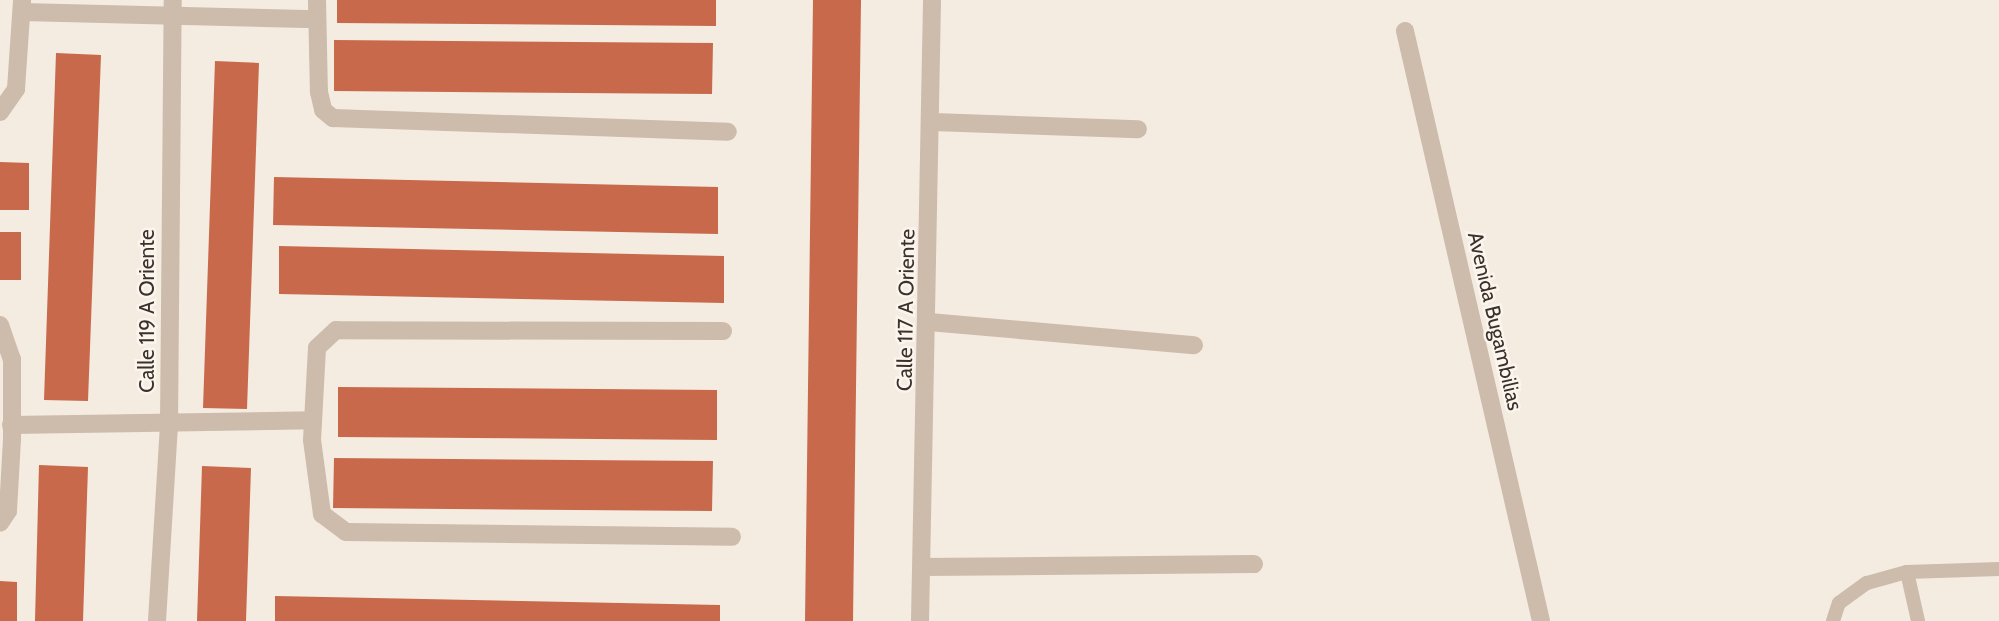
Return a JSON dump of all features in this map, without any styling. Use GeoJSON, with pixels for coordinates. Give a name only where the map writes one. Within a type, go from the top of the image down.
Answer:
{"type":"FeatureCollection","features":[{"type":"Feature","properties":{"kind":"street"},"geometry":{"type":"LineString","coordinates":[[317,0],[323,110],[341,120],[728,132]]}},
{"type":"Feature","properties":{"kind":"street","name":"Calle 117 A Oriente"},"geometry":{"type":"LineString","coordinates":[[919,621],[929,322],[933,122],[932,0]]}},
{"type":"Feature","properties":{"kind":"street"},"geometry":{"type":"LineString","coordinates":[[0,112],[16,89],[22,6],[173,6],[316,19]]}},
{"type":"Feature","properties":{"kind":"street","name":"Calle 119 A Oriente"},"geometry":{"type":"LineString","coordinates":[[157,621],[169,424],[173,6]]}},
{"type":"Feature","properties":{"kind":"street","name":"Avenida Bugambilias"},"geometry":{"type":"LineString","coordinates":[[1405,31],[1541,621]]}},
{"type":"Feature","properties":{"kind":"street"},"geometry":{"type":"LineString","coordinates":[[933,122],[1138,130]]}},
{"type":"Feature","properties":{"kind":"street"},"geometry":{"type":"LineString","coordinates":[[929,322],[1194,345]]}},
{"type":"Feature","properties":{"kind":"street"},"geometry":{"type":"LineString","coordinates":[[0,325],[9,338],[11,425],[11,489],[0,523]]}},
{"type":"Feature","properties":{"kind":"street"},"geometry":{"type":"LineString","coordinates":[[723,331],[352,326],[323,337],[317,348],[313,420],[315,495],[322,514],[346,532],[732,537]]}},
{"type":"Feature","properties":{"kind":"street"},"geometry":{"type":"LineString","coordinates":[[11,425],[313,420]]}},
{"type":"Feature","properties":{"kind":"street"},"geometry":{"type":"LineString","coordinates":[[922,567],[1254,565]]}},
{"type":"Feature","properties":{"kind":"lane"},"geometry":{"type":"LineString","coordinates":[[1833,621],[1839,603],[1867,583],[1907,572],[1999,569]]}},
{"type":"Feature","properties":{"kind":"lane"},"geometry":{"type":"LineString","coordinates":[[1907,572],[1918,621]]}},
{"type":"Feature","properties":{"kind":"building"},"geometry":{"type":"Polygon","coordinates":[[[337,0],[716,0],[716,26],[337,23],[337,0]]]}},
{"type":"Feature","properties":{"kind":"building"},"geometry":{"type":"Polygon","coordinates":[[[813,0],[861,0],[853,621],[805,621],[813,0]]]}},
{"type":"Feature","properties":{"kind":"building"},"geometry":{"type":"Polygon","coordinates":[[[334,40],[713,43],[712,94],[334,91],[334,40]]]}},
{"type":"Feature","properties":{"kind":"building"},"geometry":{"type":"Polygon","coordinates":[[[56,53],[101,55],[88,401],[44,400],[56,53]]]}},
{"type":"Feature","properties":{"kind":"building"},"geometry":{"type":"Polygon","coordinates":[[[215,61],[259,63],[247,409],[203,408],[215,61]]]}},
{"type":"Feature","properties":{"kind":"building"},"geometry":{"type":"Polygon","coordinates":[[[0,162],[29,163],[29,210],[0,210],[0,162]]]}},
{"type":"Feature","properties":{"kind":"building"},"geometry":{"type":"Polygon","coordinates":[[[274,177],[718,187],[718,234],[273,225],[274,177]]]}},
{"type":"Feature","properties":{"kind":"building"},"geometry":{"type":"Polygon","coordinates":[[[0,232],[21,232],[21,280],[0,280],[0,232]]]}},
{"type":"Feature","properties":{"kind":"building"},"geometry":{"type":"Polygon","coordinates":[[[279,246],[724,256],[724,303],[279,294],[279,246]]]}},
{"type":"Feature","properties":{"kind":"building"},"geometry":{"type":"Polygon","coordinates":[[[338,387],[717,390],[717,440],[338,437],[338,387]]]}},
{"type":"Feature","properties":{"kind":"building"},"geometry":{"type":"Polygon","coordinates":[[[334,458],[713,461],[712,511],[333,508],[334,458]]]}},
{"type":"Feature","properties":{"kind":"building"},"geometry":{"type":"Polygon","coordinates":[[[39,465],[88,467],[83,621],[35,621],[39,465]]]}},
{"type":"Feature","properties":{"kind":"building"},"geometry":{"type":"Polygon","coordinates":[[[202,466],[251,468],[246,621],[197,621],[202,466]]]}},
{"type":"Feature","properties":{"kind":"building"},"geometry":{"type":"Polygon","coordinates":[[[0,581],[17,582],[17,621],[0,621],[0,581]]]}},
{"type":"Feature","properties":{"kind":"building"},"geometry":{"type":"Polygon","coordinates":[[[275,596],[720,605],[720,621],[275,621],[275,596]]]}}]}
